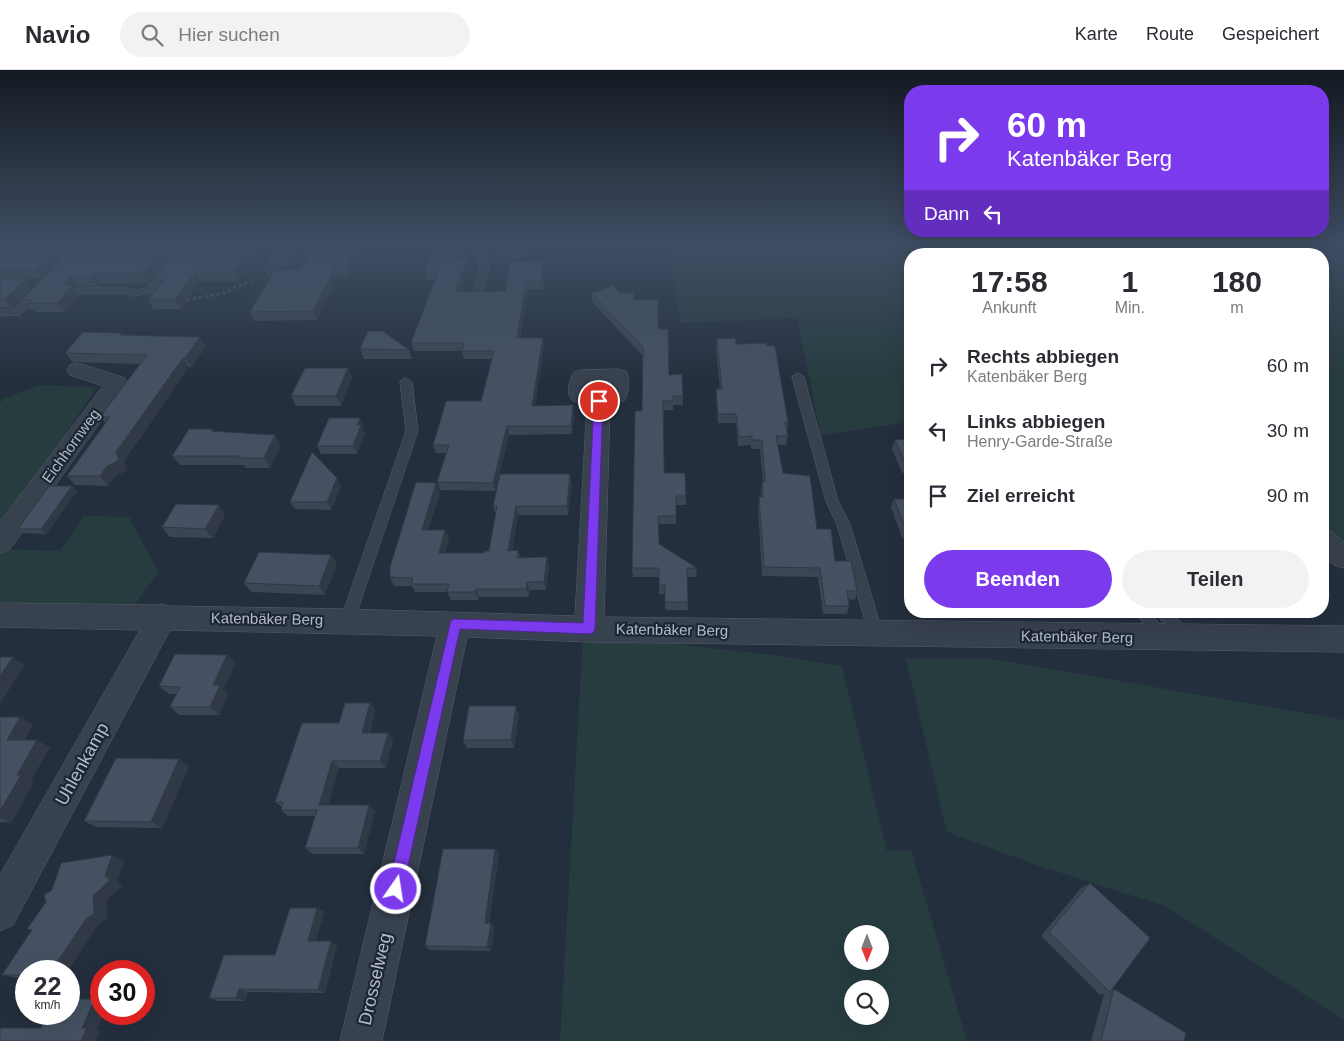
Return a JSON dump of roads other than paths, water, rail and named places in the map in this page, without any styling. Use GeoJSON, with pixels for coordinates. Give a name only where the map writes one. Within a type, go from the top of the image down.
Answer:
{"type":"FeatureCollection","features":[{"type":"Feature","properties":{"kind":"street","name":"Eichhornweg"},"geometry":{"type":"LineString","coordinates":[[0,542],[117,384],[78,370]]}},
{"type":"Feature","properties":{"kind":"street"},"geometry":{"type":"LineString","coordinates":[[589,629],[599,401]]}},
{"type":"Feature","properties":{"kind":"street"},"geometry":{"type":"LineString","coordinates":[[1329,545],[1344,557]]}},
{"type":"Feature","properties":{"kind":"street","name":"Katenbäker Berg"},"geometry":{"type":"LineString","coordinates":[[0,615],[164,616],[589,629],[876,634],[1169,629],[1344,639]]}},
{"type":"Feature","properties":{"kind":"street","name":"Uhlenkamp"},"geometry":{"type":"LineString","coordinates":[[0,912],[164,616]]}},
{"type":"Feature","properties":{"kind":"street","name":"Drosselweg"},"geometry":{"type":"LineString","coordinates":[[361,1041],[455,624]]}},
{"type":"Feature","properties":{"kind":"lane"},"geometry":{"type":"LineString","coordinates":[[0,313],[16,313],[37,291]]}},
{"type":"Feature","properties":{"kind":"lane"},"geometry":{"type":"LineString","coordinates":[[126,291],[135,293],[143,291]]}},
{"type":"Feature","properties":{"kind":"lane"},"geometry":{"type":"LineString","coordinates":[[798,377],[815,446],[821,459],[836,514],[843,524],[876,634]]}},
{"type":"Feature","properties":{"kind":"lane"},"geometry":{"type":"LineString","coordinates":[[347,621],[412,431],[406,382]]}},
{"type":"Feature","properties":{"kind":"lane"},"geometry":{"type":"LineString","coordinates":[[1153,618],[1169,629]]}}]}
